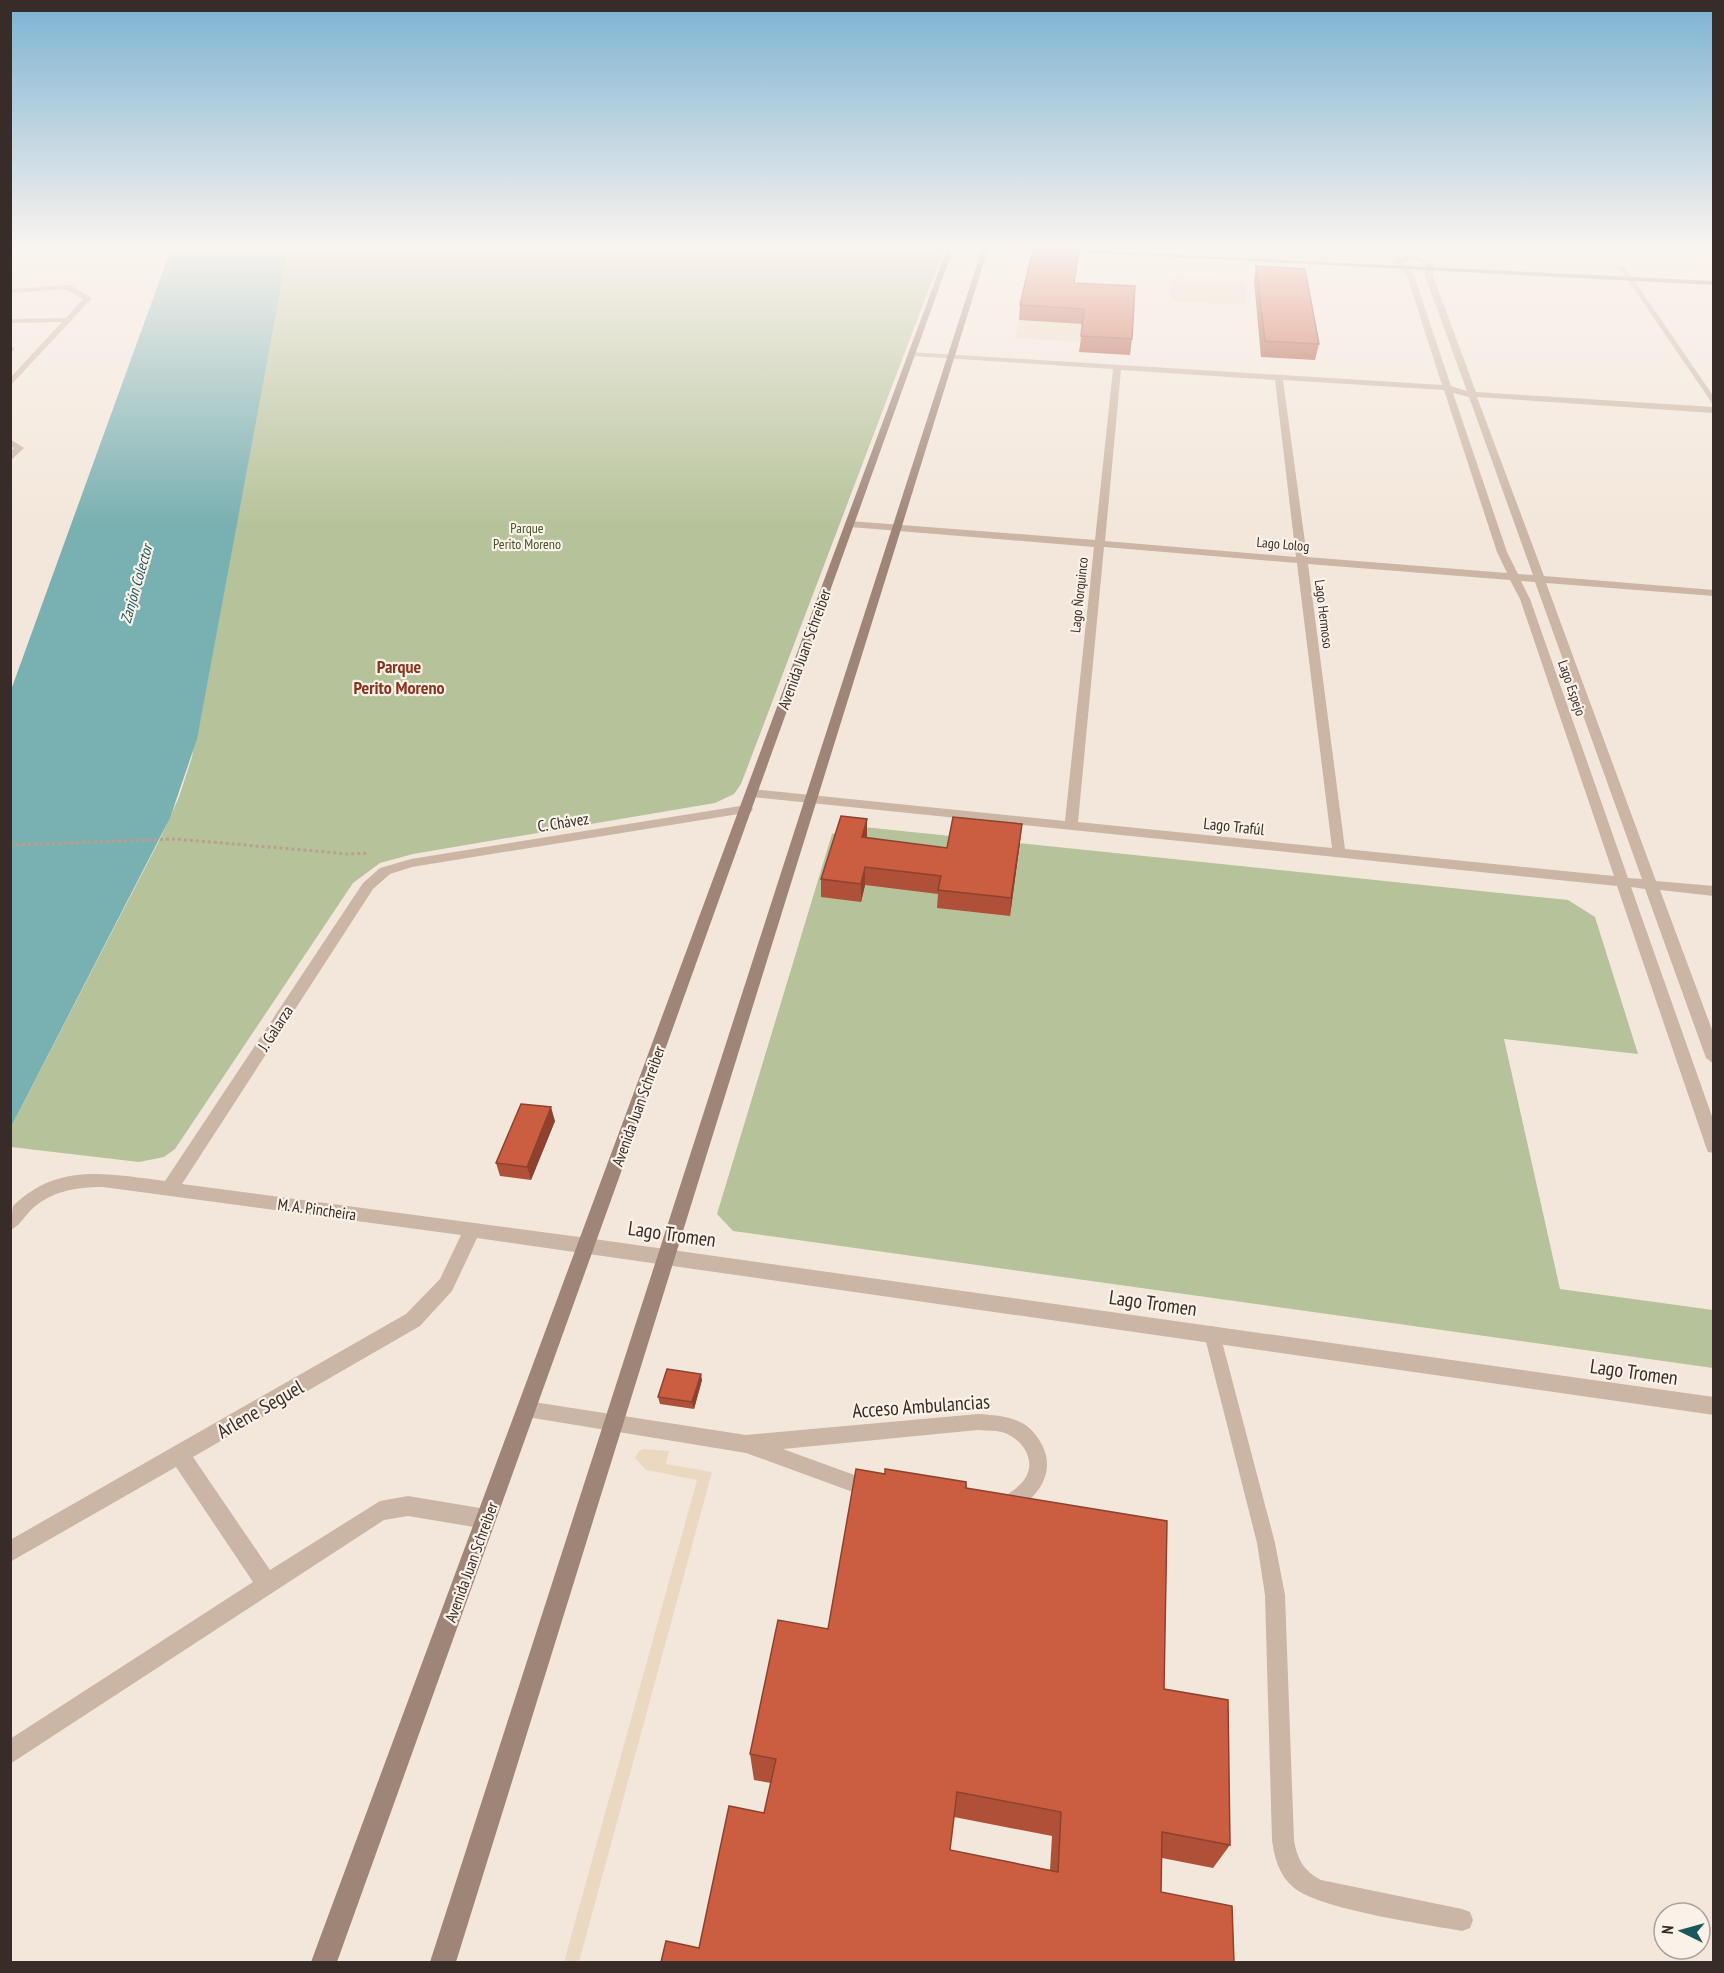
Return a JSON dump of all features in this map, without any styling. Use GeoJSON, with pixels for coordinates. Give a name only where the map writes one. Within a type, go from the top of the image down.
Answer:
{"type":"FeatureCollection","features":[{"type":"Feature","properties":{"kind":"main road","name":"Avenida Juan Schreiber"},"geometry":{"type":"LineString","coordinates":[[324,1962],[917,341]]}},
{"type":"Feature","properties":{"kind":"main road"},"geometry":{"type":"LineString","coordinates":[[443,1962],[956,341]]}},
{"type":"Feature","properties":{"kind":"street"},"geometry":{"type":"LineString","coordinates":[[10,384],[49,341]]}},
{"type":"Feature","properties":{"kind":"street","name":"Lago Espejo"},"geometry":{"type":"LineString","coordinates":[[1432,341],[1502,552],[1525,598],[1713,1147]]}},
{"type":"Feature","properties":{"kind":"street","name":"Lago Espejo"},"geometry":{"type":"LineString","coordinates":[[1456,341],[1471,390],[1713,1058]]}},
{"type":"Feature","properties":{"kind":"street"},"geometry":{"type":"LineString","coordinates":[[1671,341],[1713,404]]}},
{"type":"Feature","properties":{"kind":"street"},"geometry":{"type":"LineString","coordinates":[[912,354],[1448,388],[1454,392],[1471,390],[1713,404]]}},
{"type":"Feature","properties":{"kind":"street","name":"Lago Ñorquinco"},"geometry":{"type":"LineString","coordinates":[[1071,826],[1117,368]]}},
{"type":"Feature","properties":{"kind":"street","name":"Lago Hermoso"},"geometry":{"type":"LineString","coordinates":[[1279,378],[1339,853]]}},
{"type":"Feature","properties":{"kind":"street"},"geometry":{"type":"LineString","coordinates":[[10,442],[20,448],[10,458]]}},
{"type":"Feature","properties":{"kind":"street","name":"Lago Lolog"},"geometry":{"type":"LineString","coordinates":[[850,524],[1713,592]]}},
{"type":"Feature","properties":{"kind":"street","name":"Lago Trafúl"},"geometry":{"type":"LineString","coordinates":[[749,801],[811,800],[1713,891]]}},
{"type":"Feature","properties":{"kind":"street","name":"C. Chávez"},"geometry":{"type":"LineString","coordinates":[[385,871],[411,863],[749,801]]}},
{"type":"Feature","properties":{"kind":"street","name":"J. Galarza"},"geometry":{"type":"LineString","coordinates":[[169,1189],[368,886],[385,871]]}},
{"type":"Feature","properties":{"kind":"street","name":"M. A. Pincheira"},"geometry":{"type":"LineString","coordinates":[[10,1224],[18,1211],[48,1188],[85,1180],[169,1189],[587,1245]]}},
{"type":"Feature","properties":{"kind":"street","name":"Arlene Seguel"},"geometry":{"type":"LineString","coordinates":[[10,1552],[413,1320],[426,1309],[446,1285],[472,1230]]}},
{"type":"Feature","properties":{"kind":"street","name":"Lago Tromen"},"geometry":{"type":"LineString","coordinates":[[587,1245],[1713,1406]]}},
{"type":"Feature","properties":{"kind":"street"},"geometry":{"type":"LineString","coordinates":[[180,1455],[267,1584]]}},
{"type":"Feature","properties":{"kind":"street"},"geometry":{"type":"LineString","coordinates":[[10,1753],[370,1516],[389,1507],[417,1507],[486,1519]]}},
{"type":"Feature","properties":{"kind":"lane"},"geometry":{"type":"LineString","coordinates":[[1212,1334],[1266,1543],[1275,1594],[1283,1840],[1290,1869],[1299,1880],[1320,1891],[1462,1920]]}},
{"type":"Feature","properties":{"kind":"lane","name":"Acceso Ambulancias"},"geometry":{"type":"LineString","coordinates":[[527,1409],[746,1444],[853,1484],[891,1493]]}},
{"type":"Feature","properties":{"kind":"lane","name":"Acceso Ambulancias"},"geometry":{"type":"LineString","coordinates":[[746,1444],[978,1422],[1001,1422],[1022,1431],[1030,1439],[1038,1460],[1032,1485],[1024,1494],[1015,1502],[993,1508]]}},
{"type":"Feature","properties":{"kind":"path"},"geometry":{"type":"LineString","coordinates":[[10,845],[160,839],[349,854],[372,853]]}},
{"type":"Feature","properties":{"kind":"green space","name":"Parque Perito Moreno"},"geometry":{"type":"Polygon","coordinates":[[[271,341],[909,341],[741,784],[734,794],[715,803],[413,854],[380,863],[353,883],[175,1149],[164,1157],[139,1162],[11,1147],[11,1127],[160,839],[179,797],[192,757],[271,341]]]}},
{"type":"Feature","properties":{"kind":"green space"},"geometry":{"type":"Polygon","coordinates":[[[854,826],[1568,900],[1595,917],[1638,1054],[1504,1039],[1560,1289],[1713,1310],[1713,1368],[733,1231],[717,1214],[832,834],[854,826]]]}},
{"type":"Feature","properties":{"kind":"shaded area"},"geometry":{"type":"Polygon","coordinates":[[[643,1449],[669,1451],[666,1464],[712,1472],[579,1962],[564,1962],[697,1480],[646,1470],[635,1458],[643,1449]]]}},
{"type":"Feature","properties":{"kind":"water","name":"Zanjón Colector"},"geometry":{"type":"Polygon","coordinates":[[[138,341],[271,341],[197,739],[170,818],[11,1127],[11,690],[138,341]]]}},
{"type":"Feature","properties":{"kind":"building"},"geometry":{"type":"Polygon","coordinates":[[[1266,341],[1318,341],[1319,344],[1266,341]]]}},
{"type":"Feature","properties":{"kind":"building"},"geometry":{"type":"Polygon","coordinates":[[[841,816],[867,819],[862,837],[947,848],[953,817],[1022,824],[1011,898],[938,890],[941,876],[865,867],[861,884],[821,879],[841,816]]]}},
{"type":"Feature","properties":{"kind":"building"},"geometry":{"type":"Polygon","coordinates":[[[521,1104],[551,1107],[527,1167],[496,1163],[521,1104]]]}},
{"type":"Feature","properties":{"kind":"building"},"geometry":{"type":"Polygon","coordinates":[[[667,1369],[701,1374],[692,1402],[658,1397],[667,1369]]]}},
{"type":"Feature","properties":{"kind":"building"},"geometry":{"type":"Polygon","coordinates":[[[856,1469],[885,1474],[885,1469],[966,1482],[966,1488],[1167,1521],[1164,1689],[1228,1700],[1230,1845],[1162,1832],[1161,1892],[1232,1906],[1234,1962],[661,1962],[666,1941],[699,1948],[729,1806],[764,1813],[776,1759],[750,1754],[778,1620],[828,1629],[856,1469]],[[957,1792],[950,1850],[1058,1872],[1061,1812],[957,1792]]]}},
{"type":"Feature","properties":{"kind":"district","name":"Parque Perito Moreno"},"geometry":{"type":"Point","coordinates":[399,676]}}]}
